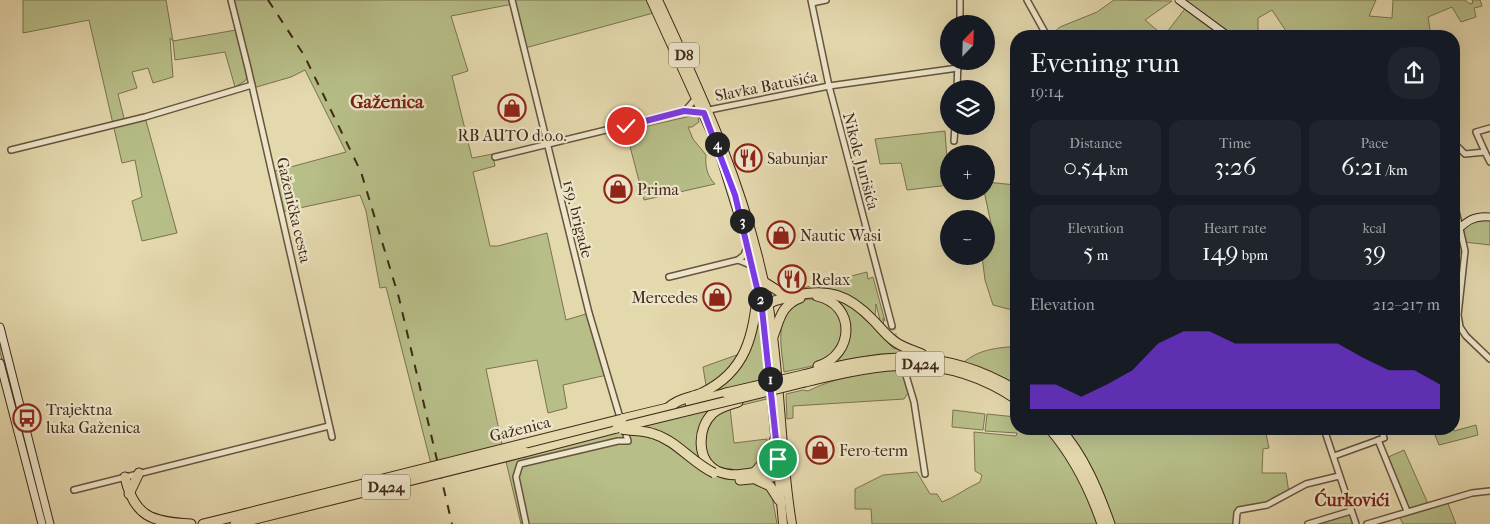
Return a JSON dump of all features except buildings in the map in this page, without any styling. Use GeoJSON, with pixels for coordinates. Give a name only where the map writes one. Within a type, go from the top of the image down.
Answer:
{"type":"FeatureCollection","features":[{"type":"Feature","properties":{"kind":"highway"},"geometry":{"type":"LineString","coordinates":[[764,282],[775,291],[789,297]]}},
{"type":"Feature","properties":{"kind":"highway"},"geometry":{"type":"LineString","coordinates":[[667,409],[673,402],[690,398],[713,387],[735,368],[745,352],[754,330],[758,290]]}},
{"type":"Feature","properties":{"kind":"highway"},"geometry":{"type":"LineString","coordinates":[[765,306],[789,297],[817,292],[844,297],[856,304],[895,342],[907,349],[932,358]]}},
{"type":"Feature","properties":{"kind":"highway"},"geometry":{"type":"LineString","coordinates":[[772,339],[780,315],[797,298],[815,295],[824,297],[839,309],[846,322],[847,329],[843,347],[831,360],[808,369],[804,378]]}},
{"type":"Feature","properties":{"kind":"highway","name":"D424"},"geometry":{"type":"LineString","coordinates":[[804,378],[862,360],[893,357],[932,358],[983,372],[1010,387]]}},
{"type":"Feature","properties":{"kind":"highway","name":"D424"},"geometry":{"type":"LineString","coordinates":[[804,378],[897,364],[921,364],[965,374],[1010,396]]}},
{"type":"Feature","properties":{"kind":"highway","name":"Gaženica"},"geometry":{"type":"LineString","coordinates":[[245,518],[756,394],[804,378]]}},
{"type":"Feature","properties":{"kind":"highway","name":"Gaženica"},"geometry":{"type":"LineString","coordinates":[[245,518],[667,409],[804,378]]}},
{"type":"Feature","properties":{"kind":"highway"},"geometry":{"type":"LineString","coordinates":[[715,472],[703,455],[701,447],[701,438],[706,422],[718,410],[751,399],[756,394]]}},
{"type":"Feature","properties":{"kind":"highway"},"geometry":{"type":"LineString","coordinates":[[617,428],[661,436],[702,468],[739,480],[768,470],[782,473]]}},
{"type":"Feature","properties":{"kind":"highway"},"geometry":{"type":"LineString","coordinates":[[1055,435],[1073,459],[1102,524]]}},
{"type":"Feature","properties":{"kind":"highway"},"geometry":{"type":"LineString","coordinates":[[1065,435],[1077,451],[1092,478],[1110,524]]}},
{"type":"Feature","properties":{"kind":"highway"},"geometry":{"type":"LineString","coordinates":[[754,476],[768,457],[776,436]]}},
{"type":"Feature","properties":{"kind":"highway"},"geometry":{"type":"LineString","coordinates":[[129,494],[139,473]]}},
{"type":"Feature","properties":{"kind":"highway"},"geometry":{"type":"LineString","coordinates":[[754,476],[770,486],[779,500]]}},
{"type":"Feature","properties":{"kind":"highway"},"geometry":{"type":"LineString","coordinates":[[124,477],[133,503],[146,515],[168,523],[191,524]]}},
{"type":"Feature","properties":{"kind":"highway","name":"D424"},"geometry":{"type":"LineString","coordinates":[[203,524],[245,518]]}},
{"type":"Feature","properties":{"kind":"highway","name":"D424"},"geometry":{"type":"LineString","coordinates":[[235,524],[245,518]]}},
{"type":"Feature","properties":{"kind":"main road","name":"D8"},"geometry":{"type":"LineString","coordinates":[[651,0],[696,98],[706,111],[735,195],[758,290],[765,306],[772,339],[782,473],[779,500],[783,524]]}},
{"type":"Feature","properties":{"kind":"main road","name":"D8"},"geometry":{"type":"LineString","coordinates":[[658,0],[738,184],[753,237],[764,282],[776,436],[792,524]]}},
{"type":"Feature","properties":{"kind":"main road"},"geometry":{"type":"LineString","coordinates":[[1180,0],[1220,30]]}},
{"type":"Feature","properties":{"kind":"main road"},"geometry":{"type":"LineString","coordinates":[[1460,228],[1476,217],[1490,217]]}},
{"type":"Feature","properties":{"kind":"main road"},"geometry":{"type":"LineString","coordinates":[[0,327],[50,524]]}},
{"type":"Feature","properties":{"kind":"main road"},"geometry":{"type":"LineString","coordinates":[[0,364],[42,524]]}},
{"type":"Feature","properties":{"kind":"street","name":"Gaženička cesta"},"geometry":{"type":"LineString","coordinates":[[231,0],[332,437]]}},
{"type":"Feature","properties":{"kind":"street","name":"159. brigade"},"geometry":{"type":"LineString","coordinates":[[512,0],[592,325],[628,442],[618,441],[520,464],[516,477],[526,524]]}},
{"type":"Feature","properties":{"kind":"street"},"geometry":{"type":"LineString","coordinates":[[811,1],[826,0]]}},
{"type":"Feature","properties":{"kind":"street"},"geometry":{"type":"LineString","coordinates":[[960,0],[960,15]]}},
{"type":"Feature","properties":{"kind":"street"},"geometry":{"type":"LineString","coordinates":[[1027,0],[1044,30]]}},
{"type":"Feature","properties":{"kind":"street","name":"Nikole Jurišića"},"geometry":{"type":"LineString","coordinates":[[811,1],[829,86],[892,326]]}},
{"type":"Feature","properties":{"kind":"street","name":"Slavka Batušića"},"geometry":{"type":"LineString","coordinates":[[684,111],[706,111],[829,86],[944,70]]}},
{"type":"Feature","properties":{"kind":"street"},"geometry":{"type":"LineString","coordinates":[[11,150],[146,117],[252,85]]}},
{"type":"Feature","properties":{"kind":"street"},"geometry":{"type":"LineString","coordinates":[[495,157],[684,111],[696,98]]}},
{"type":"Feature","properties":{"kind":"street"},"geometry":{"type":"LineString","coordinates":[[1490,128],[1476,132],[1490,162]]}},
{"type":"Feature","properties":{"kind":"street"},"geometry":{"type":"LineString","coordinates":[[954,135],[954,141]]}},
{"type":"Feature","properties":{"kind":"street"},"geometry":{"type":"LineString","coordinates":[[1460,149],[1465,154],[1485,152]]}},
{"type":"Feature","properties":{"kind":"street"},"geometry":{"type":"LineString","coordinates":[[1460,236],[1464,240],[1465,251],[1460,297]]}},
{"type":"Feature","properties":{"kind":"street"},"geometry":{"type":"LineString","coordinates":[[669,277],[738,260],[744,255],[748,245]]}},
{"type":"Feature","properties":{"kind":"street"},"geometry":{"type":"LineString","coordinates":[[738,260],[753,266]]}},
{"type":"Feature","properties":{"kind":"street"},"geometry":{"type":"LineString","coordinates":[[1460,327],[1474,345],[1490,359]]}},
{"type":"Feature","properties":{"kind":"street"},"geometry":{"type":"LineString","coordinates":[[905,372],[914,402],[925,474]]}},
{"type":"Feature","properties":{"kind":"street"},"geometry":{"type":"LineString","coordinates":[[74,490],[329,426]]}},
{"type":"Feature","properties":{"kind":"street"},"geometry":{"type":"LineString","coordinates":[[1326,435],[1356,524]]}},
{"type":"Feature","properties":{"kind":"street"},"geometry":{"type":"LineString","coordinates":[[1334,456],[1384,438],[1383,435]]}},
{"type":"Feature","properties":{"kind":"street"},"geometry":{"type":"LineString","coordinates":[[1378,440],[1407,511]]}},
{"type":"Feature","properties":{"kind":"street"},"geometry":{"type":"LineString","coordinates":[[1236,524],[1239,510],[1267,505],[1306,484],[1339,476]]}},
{"type":"Feature","properties":{"kind":"street"},"geometry":{"type":"LineString","coordinates":[[1367,524],[1472,493],[1490,491]]}},
{"type":"Feature","properties":{"kind":"street"},"geometry":{"type":"LineString","coordinates":[[1308,524],[1351,511]]}},
{"type":"Feature","properties":{"kind":"green space"},"geometry":{"type":"Polygon","coordinates":[[[23,0],[166,0],[173,41],[170,38],[173,77],[153,83],[148,68],[132,72],[137,88],[118,94],[125,122],[145,117],[177,233],[142,241],[132,201],[142,197],[135,160],[122,163],[89,20],[23,33],[23,0]]]}},
{"type":"Feature","properties":{"kind":"green space"},"geometry":{"type":"Polygon","coordinates":[[[231,0],[651,0],[657,12],[525,48],[513,4],[451,16],[468,71],[452,76],[472,158],[493,154],[495,166],[473,172],[490,246],[498,246],[547,233],[566,320],[589,313],[607,375],[563,385],[567,408],[548,413],[537,360],[486,369],[503,449],[431,464],[386,287],[380,288],[366,211],[360,195],[281,212],[272,172],[346,152],[305,70],[291,77],[253,88],[231,0]]]}},
{"type":"Feature","properties":{"kind":"green space"},"geometry":{"type":"Polygon","coordinates":[[[1114,0],[1172,1],[1145,20],[1157,30],[1056,30],[1097,12],[1114,0]]]}},
{"type":"Feature","properties":{"kind":"green space"},"geometry":{"type":"Polygon","coordinates":[[[1181,0],[1376,0],[1369,16],[1392,18],[1393,0],[1465,0],[1470,4],[1473,3],[1472,0],[1480,0],[1482,6],[1474,8],[1476,17],[1461,22],[1452,7],[1428,17],[1430,30],[1285,30],[1272,10],[1258,18],[1258,30],[1169,30],[1187,6],[1181,0]]]}},
{"type":"Feature","properties":{"kind":"green space"},"geometry":{"type":"Polygon","coordinates":[[[236,30],[247,77],[245,81],[235,87],[225,52],[175,60],[173,41],[236,30]]]}},
{"type":"Feature","properties":{"kind":"green space"},"geometry":{"type":"Polygon","coordinates":[[[695,115],[698,117],[699,122],[692,127],[688,127],[693,139],[706,155],[707,171],[715,184],[644,200],[626,131],[695,115]]]}},
{"type":"Feature","properties":{"kind":"green space"},"geometry":{"type":"Polygon","coordinates":[[[940,132],[940,135],[945,135],[946,145],[940,145],[940,186],[907,190],[901,163],[880,164],[875,139],[940,132]]]}},
{"type":"Feature","properties":{"kind":"green space"},"geometry":{"type":"Polygon","coordinates":[[[995,183],[1010,184],[1010,309],[993,305],[985,280],[983,265],[995,265],[995,210],[988,210],[986,200],[995,200],[995,183]]]}},
{"type":"Feature","properties":{"kind":"green space"},"geometry":{"type":"Polygon","coordinates":[[[1490,217],[1490,245],[1464,242],[1465,251],[1460,253],[1460,227],[1467,221],[1490,217]]]}},
{"type":"Feature","properties":{"kind":"green space"},"geometry":{"type":"Polygon","coordinates":[[[867,272],[868,279],[873,277],[885,321],[883,318],[884,328],[878,321],[880,320],[876,304],[875,318],[854,300],[835,290],[814,288],[787,292],[867,272]]]}},
{"type":"Feature","properties":{"kind":"green space"},"geometry":{"type":"Polygon","coordinates":[[[1460,287],[1462,287],[1460,327],[1460,287]]]}},
{"type":"Feature","properties":{"kind":"green space"},"geometry":{"type":"Polygon","coordinates":[[[808,299],[830,307],[837,314],[843,332],[840,342],[835,351],[826,360],[811,366],[784,372],[781,328],[789,311],[797,304],[808,299]]]}},
{"type":"Feature","properties":{"kind":"green space"},"geometry":{"type":"Polygon","coordinates":[[[832,299],[844,301],[861,314],[893,348],[911,353],[879,354],[835,362],[844,351],[849,335],[832,299]]]}},
{"type":"Feature","properties":{"kind":"green space"},"geometry":{"type":"Polygon","coordinates":[[[763,317],[775,397],[730,408],[734,443],[767,439],[768,489],[772,496],[777,524],[521,524],[503,449],[708,398],[703,367],[745,352],[763,317]]]}},
{"type":"Feature","properties":{"kind":"green space"},"geometry":{"type":"Polygon","coordinates":[[[0,340],[31,464],[29,464],[0,352],[0,340]]]}},
{"type":"Feature","properties":{"kind":"green space"},"geometry":{"type":"Polygon","coordinates":[[[1010,347],[1010,392],[958,367],[979,353],[1010,347]]]}},
{"type":"Feature","properties":{"kind":"green space"},"geometry":{"type":"Polygon","coordinates":[[[895,369],[899,374],[902,373],[908,393],[904,399],[793,406],[793,418],[787,419],[786,394],[803,390],[808,391],[850,376],[895,369]]]}},
{"type":"Feature","properties":{"kind":"green space"},"geometry":{"type":"Polygon","coordinates":[[[953,410],[985,414],[983,430],[952,427],[953,410]]]}},
{"type":"Feature","properties":{"kind":"green space"},"geometry":{"type":"Polygon","coordinates":[[[987,414],[1010,416],[1010,433],[985,431],[987,414]]]}},
{"type":"Feature","properties":{"kind":"green space"},"geometry":{"type":"Polygon","coordinates":[[[1476,425],[1478,435],[1439,445],[1435,435],[1460,435],[1460,429],[1476,425]]]}},
{"type":"Feature","properties":{"kind":"green space"},"geometry":{"type":"Polygon","coordinates":[[[974,432],[1016,436],[1266,435],[1269,448],[1263,449],[1262,473],[1286,473],[1289,493],[1279,500],[1239,510],[1236,524],[872,524],[871,509],[855,509],[855,489],[883,475],[917,472],[930,494],[937,494],[942,502],[952,498],[980,482],[982,475],[975,471],[974,432]]]}},
{"type":"Feature","properties":{"kind":"green space"},"geometry":{"type":"Polygon","coordinates":[[[1404,450],[1429,506],[1447,501],[1456,524],[1403,524],[1398,514],[1406,511],[1386,458],[1404,450]]]}},
{"type":"Feature","properties":{"kind":"green space"},"geometry":{"type":"Polygon","coordinates":[[[1351,511],[1356,524],[1308,524],[1351,511]]]}},
{"type":"Feature","properties":{"kind":"tunnel"},"geometry":{"type":"LineString","coordinates":[[892,326],[902,360]]}},
{"type":"Feature","properties":{"kind":"railway"},"geometry":{"type":"LineString","coordinates":[[268,0],[304,55],[361,172],[399,298],[452,524]]}},
{"type":"Feature","properties":{"kind":"place","name":"RB AUTO d.o.o."},"geometry":{"type":"Point","coordinates":[512,108]}},
{"type":"Feature","properties":{"kind":"place","name":"Sabunjar"},"geometry":{"type":"Point","coordinates":[748,158]}},
{"type":"Feature","properties":{"kind":"place","name":"Prima"},"geometry":{"type":"Point","coordinates":[618,189]}},
{"type":"Feature","properties":{"kind":"place","name":"Nautic Wasi"},"geometry":{"type":"Point","coordinates":[781,235]}},
{"type":"Feature","properties":{"kind":"place","name":"Relax"},"geometry":{"type":"Point","coordinates":[792,279]}},
{"type":"Feature","properties":{"kind":"place","name":"Mercedes"},"geometry":{"type":"Point","coordinates":[717,297]}},
{"type":"Feature","properties":{"kind":"place","name":"Trajektna luka Gaženica"},"geometry":{"type":"Point","coordinates":[27,418]}},
{"type":"Feature","properties":{"kind":"place","name":"Fero-term"},"geometry":{"type":"Point","coordinates":[820,450]}},
{"type":"Feature","properties":{"kind":"district","name":"Gaženica"},"geometry":{"type":"Point","coordinates":[387,102]}},
{"type":"Feature","properties":{"kind":"district","name":"Ćurkovići"},"geometry":{"type":"Point","coordinates":[1352,500]}},
{"type":"Feature","properties":{"kind":"route"},"geometry":{"type":"LineString","coordinates":[[626,126],[684,111],[694,110],[704,113],[735,195],[762,309],[778,459]]}}]}
